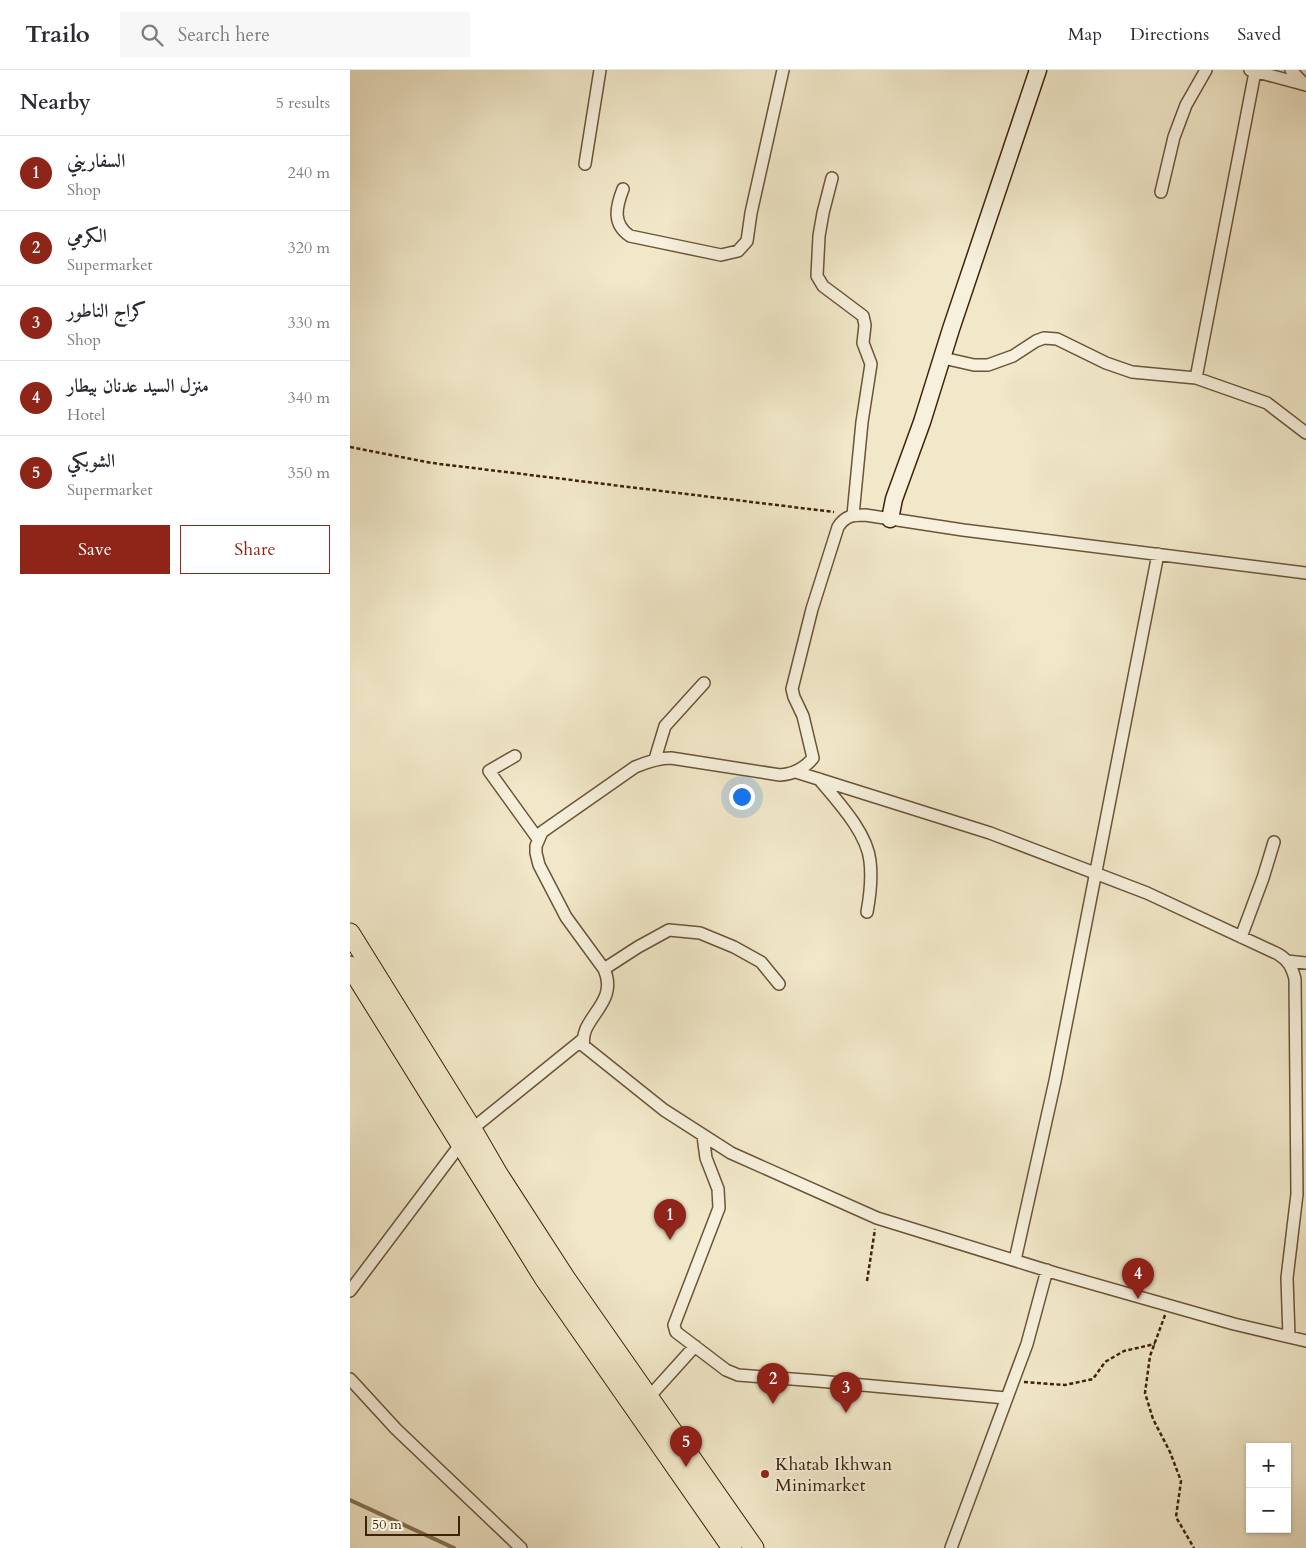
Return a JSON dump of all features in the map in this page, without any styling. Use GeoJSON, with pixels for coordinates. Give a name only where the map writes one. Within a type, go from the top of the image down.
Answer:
{"type":"FeatureCollection","features":[{"type":"Feature","properties":{"kind":"main road"},"geometry":{"type":"LineString","coordinates":[[350,933],[466,1135],[544,1278],[732,1548]]}},
{"type":"Feature","properties":{"kind":"main road"},"geometry":{"type":"LineString","coordinates":[[350,966],[466,1135],[498,1174],[566,1279],[754,1548]]}},
{"type":"Feature","properties":{"kind":"street"},"geometry":{"type":"LineString","coordinates":[[585,164],[600,70]]}},
{"type":"Feature","properties":{"kind":"street"},"geometry":{"type":"LineString","coordinates":[[622,190],[617,207],[617,219],[620,227],[630,236],[721,255],[735,253],[741,249],[748,238],[751,213],[783,70]]}},
{"type":"Feature","properties":{"kind":"street"},"geometry":{"type":"LineString","coordinates":[[890,518],[894,499],[943,358],[1038,70]]}},
{"type":"Feature","properties":{"kind":"street"},"geometry":{"type":"LineString","coordinates":[[1161,192],[1174,136],[1186,105],[1206,70]]}},
{"type":"Feature","properties":{"kind":"street"},"geometry":{"type":"LineString","coordinates":[[1291,70],[1305,85]]}},
{"type":"Feature","properties":{"kind":"street"},"geometry":{"type":"LineString","coordinates":[[1196,378],[1252,71],[1305,85]]}},
{"type":"Feature","properties":{"kind":"street"},"geometry":{"type":"LineString","coordinates":[[832,178],[819,236],[817,276],[823,286],[863,316],[865,324],[863,343],[872,364],[862,422],[853,515]]}},
{"type":"Feature","properties":{"kind":"street"},"geometry":{"type":"LineString","coordinates":[[943,358],[974,366],[988,365],[1013,356],[1036,341],[1051,338],[1063,341],[1106,363],[1132,372],[1196,378],[1267,403],[1306,434]]}},
{"type":"Feature","properties":{"kind":"street"},"geometry":{"type":"LineString","coordinates":[[350,1291],[466,1135],[582,1040],[585,1031],[608,991],[608,977],[566,918],[540,865],[536,853],[538,839],[542,832],[628,773],[655,759],[671,758],[774,774],[788,774],[803,768],[812,758],[803,716],[792,689],[812,609],[838,527],[842,521],[853,515],[864,515],[963,530],[1306,573]]}},
{"type":"Feature","properties":{"kind":"street"},"geometry":{"type":"LineString","coordinates":[[1015,1260],[1055,1081],[1094,873],[1158,554]]}},
{"type":"Feature","properties":{"kind":"street"},"geometry":{"type":"LineString","coordinates":[[655,759],[665,726],[704,683]]}},
{"type":"Feature","properties":{"kind":"street"},"geometry":{"type":"LineString","coordinates":[[515,756],[489,771],[538,839]]}},
{"type":"Feature","properties":{"kind":"street"},"geometry":{"type":"LineString","coordinates":[[796,772],[990,833],[1147,892],[1278,954],[1287,961],[1295,979],[1297,1090],[1297,1194],[1287,1278],[1289,1337]]}},
{"type":"Feature","properties":{"kind":"street"},"geometry":{"type":"LineString","coordinates":[[819,779],[846,811],[862,836],[870,860],[871,882],[867,912]]}},
{"type":"Feature","properties":{"kind":"street"},"geometry":{"type":"LineString","coordinates":[[1241,937],[1274,842]]}},
{"type":"Feature","properties":{"kind":"street"},"geometry":{"type":"LineString","coordinates":[[604,970],[638,947],[669,930],[700,933],[734,946],[761,962],[779,984]]}},
{"type":"Feature","properties":{"kind":"street"},"geometry":{"type":"LineString","coordinates":[[1287,961],[1306,963]]}},
{"type":"Feature","properties":{"kind":"street"},"geometry":{"type":"LineString","coordinates":[[582,1040],[587,1050],[664,1110],[731,1153],[877,1218],[1234,1324],[1306,1341]]}},
{"type":"Feature","properties":{"kind":"street"},"geometry":{"type":"LineString","coordinates":[[703,1136],[706,1158],[718,1189],[719,1208],[674,1325],[676,1332],[726,1370],[738,1375],[1006,1398]]}},
{"type":"Feature","properties":{"kind":"street"},"geometry":{"type":"LineString","coordinates":[[951,1548],[1027,1344],[1047,1270]]}},
{"type":"Feature","properties":{"kind":"street"},"geometry":{"type":"LineString","coordinates":[[649,1397],[695,1346]]}},
{"type":"Feature","properties":{"kind":"street"},"geometry":{"type":"LineString","coordinates":[[350,1379],[396,1429],[521,1548]]}},
{"type":"Feature","properties":{"kind":"path"},"geometry":{"type":"LineString","coordinates":[[350,447],[432,463],[853,515]]}},
{"type":"Feature","properties":{"kind":"path"},"geometry":{"type":"LineString","coordinates":[[867,1280],[877,1218]]}},
{"type":"Feature","properties":{"kind":"path"},"geometry":{"type":"LineString","coordinates":[[1167,1304],[1165,1316],[1150,1356],[1145,1393],[1153,1419],[1170,1452],[1181,1481],[1176,1517],[1194,1548]]}},
{"type":"Feature","properties":{"kind":"path"},"geometry":{"type":"LineString","coordinates":[[1013,1380],[1035,1384],[1065,1385],[1093,1379],[1105,1362],[1124,1351],[1155,1344]]}},
{"type":"Feature","properties":{"kind":"waterway"},"geometry":{"type":"LineString","coordinates":[[350,1500],[454,1548]]}},
{"type":"Feature","properties":{"kind":"place","name":"السفاريني"},"geometry":{"type":"Point","coordinates":[670,1240]}},
{"type":"Feature","properties":{"kind":"place","name":"منزل السيد عدنان بيطار"},"geometry":{"type":"Point","coordinates":[1138,1299]}},
{"type":"Feature","properties":{"kind":"place","name":"الكرمي"},"geometry":{"type":"Point","coordinates":[773,1404]}},
{"type":"Feature","properties":{"kind":"place","name":"كراج الناطور"},"geometry":{"type":"Point","coordinates":[846,1413]}},
{"type":"Feature","properties":{"kind":"place","name":"الشوبكي"},"geometry":{"type":"Point","coordinates":[686,1467]}},
{"type":"Feature","properties":{"kind":"place","name":"Khatab Ikhwan Minimarket"},"geometry":{"type":"Point","coordinates":[765,1474]}}]}
